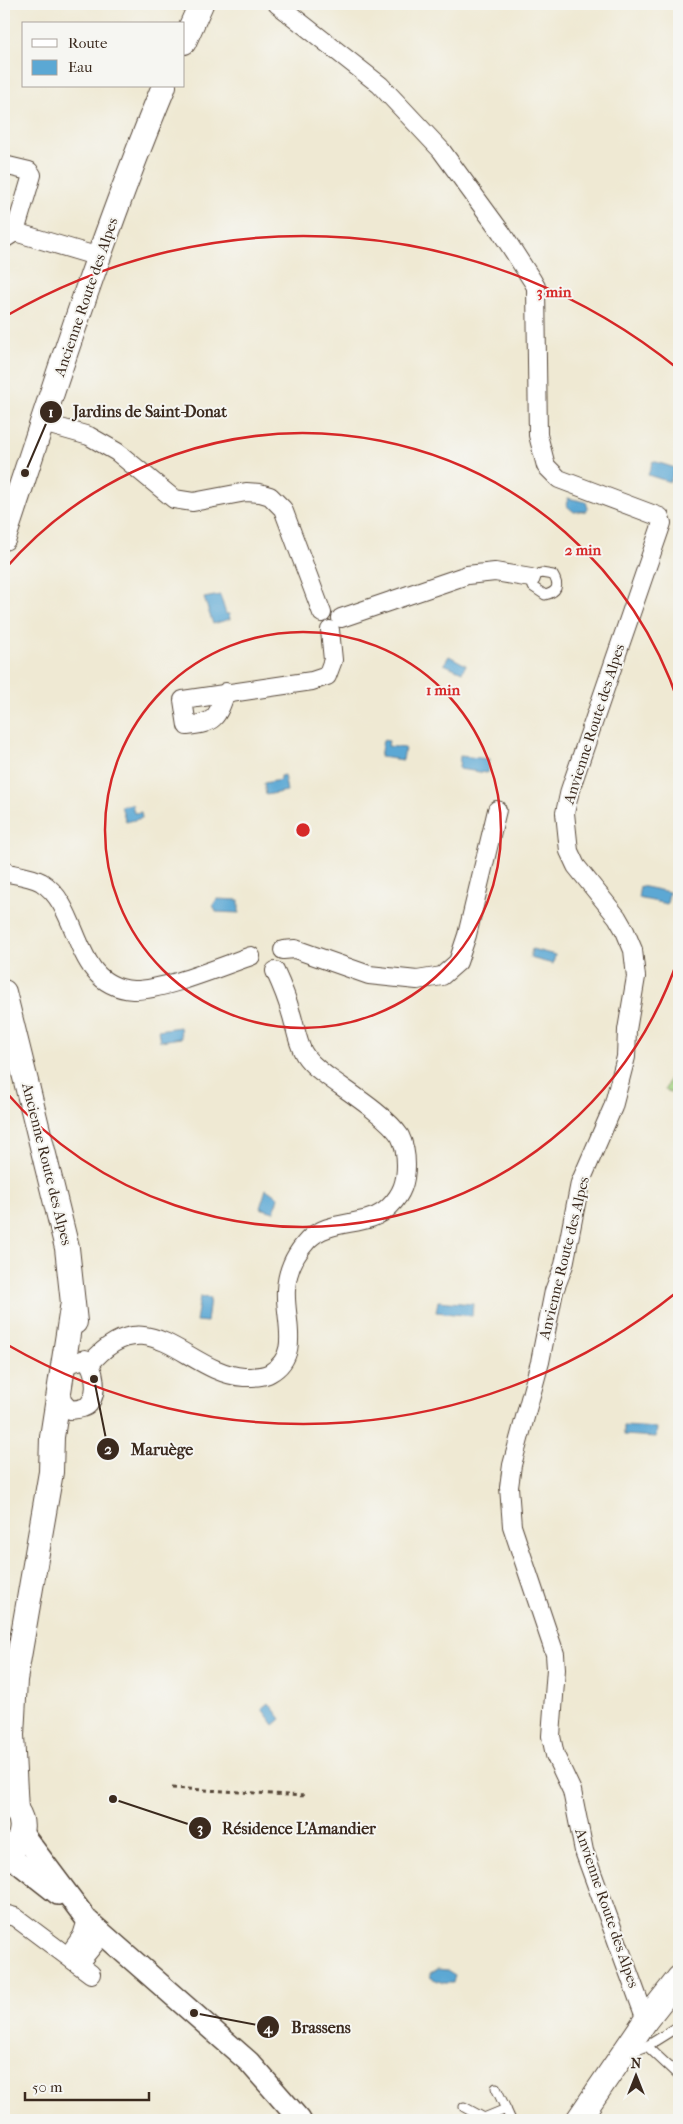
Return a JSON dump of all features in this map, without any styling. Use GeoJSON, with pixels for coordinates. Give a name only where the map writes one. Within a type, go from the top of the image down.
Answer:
{"type":"FeatureCollection","features":[{"type":"Feature","properties":{"kind":"main road"},"geometry":{"type":"LineString","coordinates":[[185,40],[202,4]]}},
{"type":"Feature","properties":{"kind":"main road","name":"Ancienne Route des Alpes"},"geometry":{"type":"LineString","coordinates":[[4,538],[99,257],[137,152],[163,88]]}},
{"type":"Feature","properties":{"kind":"main road","name":"Ancienne Route des Alpes"},"geometry":{"type":"LineString","coordinates":[[4,992],[68,1248],[78,1363],[64,1404],[15,1680],[12,1735],[14,1814]]}},
{"type":"Feature","properties":{"kind":"main road","name":"Ancienne Route des Alpes"},"geometry":{"type":"LineString","coordinates":[[4,1771],[12,1735]]}},
{"type":"Feature","properties":{"kind":"main road"},"geometry":{"type":"LineString","coordinates":[[6,1855],[17,1844],[14,1814]]}},
{"type":"Feature","properties":{"kind":"main road"},"geometry":{"type":"LineString","coordinates":[[578,2120],[646,2020],[679,1978]]}},
{"type":"Feature","properties":{"kind":"street","name":"Anvienne Route des Alpes"},"geometry":{"type":"LineString","coordinates":[[276,4],[380,85],[427,135],[501,232],[532,280],[536,287],[538,435],[546,466],[559,478],[660,517],[662,523],[570,790],[565,813],[569,851],[576,866],[617,917],[625,931],[634,955],[636,977],[627,1030],[626,1057],[613,1108],[580,1183],[564,1265],[554,1291],[540,1362],[512,1465],[508,1487],[512,1526],[555,1654],[556,1669],[551,1736],[555,1755],[572,1791],[584,1851],[646,2020]]}},
{"type":"Feature","properties":{"kind":"street"},"geometry":{"type":"LineString","coordinates":[[4,165],[29,171],[32,175],[9,236],[99,257]]}},
{"type":"Feature","properties":{"kind":"street"},"geometry":{"type":"LineString","coordinates":[[43,423],[90,436],[110,448],[174,499],[193,502],[246,492],[260,492],[270,496],[283,509],[322,613],[331,609],[337,612],[333,660],[327,676],[312,681],[226,692]]}},
{"type":"Feature","properties":{"kind":"street"},"geometry":{"type":"LineString","coordinates":[[335,624],[467,574],[495,572],[531,578]]}},
{"type":"Feature","properties":{"kind":"street"},"geometry":{"type":"LineString","coordinates":[[283,950],[295,949],[369,975],[416,980],[442,976],[458,962],[467,935],[496,810]]}},
{"type":"Feature","properties":{"kind":"street"},"geometry":{"type":"LineString","coordinates":[[4,869],[8,873],[40,881],[52,892],[64,910],[93,971],[120,987],[134,990],[154,986],[191,977],[251,956]]}},
{"type":"Feature","properties":{"kind":"street"},"geometry":{"type":"LineString","coordinates":[[78,1363],[124,1337],[147,1336],[178,1346],[212,1367],[234,1376],[254,1378],[270,1373],[289,1352],[290,1334],[286,1292],[288,1273],[298,1251],[313,1235],[334,1226],[369,1219],[389,1208],[402,1193],[406,1174],[406,1151],[399,1136],[377,1114],[316,1067],[304,1053],[275,970]]}},
{"type":"Feature","properties":{"kind":"street"},"geometry":{"type":"LineString","coordinates":[[64,1404],[88,1405],[93,1396],[93,1368],[78,1363]]}},
{"type":"Feature","properties":{"kind":"street"},"geometry":{"type":"LineString","coordinates":[[14,1814],[83,1914],[79,1965]]}},
{"type":"Feature","properties":{"kind":"street"},"geometry":{"type":"LineString","coordinates":[[6,1855],[83,1914],[103,1934],[249,2062],[300,2120]]}},
{"type":"Feature","properties":{"kind":"street"},"geometry":{"type":"LineString","coordinates":[[4,1914],[15,1917],[79,1965]]}},
{"type":"Feature","properties":{"kind":"street"},"geometry":{"type":"LineString","coordinates":[[79,1965],[103,1934]]}},
{"type":"Feature","properties":{"kind":"lane"},"geometry":{"type":"LineString","coordinates":[[621,2056],[647,2046],[679,2026]]}},
{"type":"Feature","properties":{"kind":"lane"},"geometry":{"type":"LineString","coordinates":[[647,2046],[679,2076]]}},
{"type":"Feature","properties":{"kind":"lane"},"geometry":{"type":"LineString","coordinates":[[496,2088],[511,2120]]}},
{"type":"Feature","properties":{"kind":"lane"},"geometry":{"type":"LineString","coordinates":[[464,2107],[484,2118],[506,2109]]}},
{"type":"Feature","properties":{"kind":"path"},"geometry":{"type":"LineString","coordinates":[[172,1788],[306,1796]]}},
{"type":"Feature","properties":{"kind":"green space"},"geometry":{"type":"Polygon","coordinates":[[[679,1055],[679,1095],[665,1090],[679,1055]]]}},
{"type":"Feature","properties":{"kind":"water"},"geometry":{"type":"Polygon","coordinates":[[[653,461],[675,468],[670,482],[648,475],[653,461]]]}},
{"type":"Feature","properties":{"kind":"water"},"geometry":{"type":"Polygon","coordinates":[[[568,498],[586,502],[588,508],[586,511],[574,512],[566,505],[568,498]]]}},
{"type":"Feature","properties":{"kind":"water"},"geometry":{"type":"Polygon","coordinates":[[[220,595],[226,614],[229,614],[230,619],[213,624],[204,598],[220,595]]]}},
{"type":"Feature","properties":{"kind":"water"},"geometry":{"type":"Polygon","coordinates":[[[449,656],[466,665],[462,672],[444,664],[449,656]]]}},
{"type":"Feature","properties":{"kind":"water"},"geometry":{"type":"Polygon","coordinates":[[[383,740],[389,741],[388,746],[405,748],[403,760],[380,757],[383,740]]]}},
{"type":"Feature","properties":{"kind":"water"},"geometry":{"type":"Polygon","coordinates":[[[460,756],[489,759],[487,773],[459,769],[460,756]]]}},
{"type":"Feature","properties":{"kind":"water"},"geometry":{"type":"Polygon","coordinates":[[[284,775],[287,791],[266,795],[264,783],[280,780],[280,776],[284,775]]]}},
{"type":"Feature","properties":{"kind":"water"},"geometry":{"type":"Polygon","coordinates":[[[132,804],[134,813],[141,812],[142,818],[126,822],[121,806],[132,804]]]}},
{"type":"Feature","properties":{"kind":"water"},"geometry":{"type":"Polygon","coordinates":[[[640,886],[669,892],[667,904],[638,898],[640,886]]]}},
{"type":"Feature","properties":{"kind":"water"},"geometry":{"type":"Polygon","coordinates":[[[217,899],[239,900],[239,913],[216,912],[213,905],[217,899]]]}},
{"type":"Feature","properties":{"kind":"water"},"geometry":{"type":"Polygon","coordinates":[[[532,949],[555,955],[553,964],[530,958],[532,949]]]}},
{"type":"Feature","properties":{"kind":"water"},"geometry":{"type":"Polygon","coordinates":[[[180,1027],[181,1038],[160,1041],[158,1030],[180,1027]]]}},
{"type":"Feature","properties":{"kind":"water"},"geometry":{"type":"Polygon","coordinates":[[[266,1189],[278,1197],[274,1212],[260,1208],[266,1189]]]}},
{"type":"Feature","properties":{"kind":"water"},"geometry":{"type":"Polygon","coordinates":[[[200,1297],[210,1298],[207,1322],[196,1321],[200,1297]]]}},
{"type":"Feature","properties":{"kind":"water"},"geometry":{"type":"Polygon","coordinates":[[[438,1301],[473,1304],[472,1316],[436,1312],[438,1301]]]}},
{"type":"Feature","properties":{"kind":"water"},"geometry":{"type":"Polygon","coordinates":[[[624,1426],[657,1428],[656,1437],[624,1435],[624,1426]]]}},
{"type":"Feature","properties":{"kind":"water"},"geometry":{"type":"Polygon","coordinates":[[[269,1703],[281,1719],[274,1725],[262,1709],[269,1703]]]}},
{"type":"Feature","properties":{"kind":"water"},"geometry":{"type":"Polygon","coordinates":[[[437,1969],[447,1970],[455,1975],[453,1983],[443,1983],[431,1978],[430,1973],[437,1969]]]}},
{"type":"Feature","properties":{"kind":"place","name":"Jardins de Saint-Donat"},"geometry":{"type":"Point","coordinates":[25,473]}},
{"type":"Feature","properties":{"kind":"place","name":"Maruège"},"geometry":{"type":"Point","coordinates":[94,1379]}},
{"type":"Feature","properties":{"kind":"place","name":"Résidence L'Amandier"},"geometry":{"type":"Point","coordinates":[113,1799]}},
{"type":"Feature","properties":{"kind":"place","name":"Brassens"},"geometry":{"type":"Point","coordinates":[194,2013]}}]}
